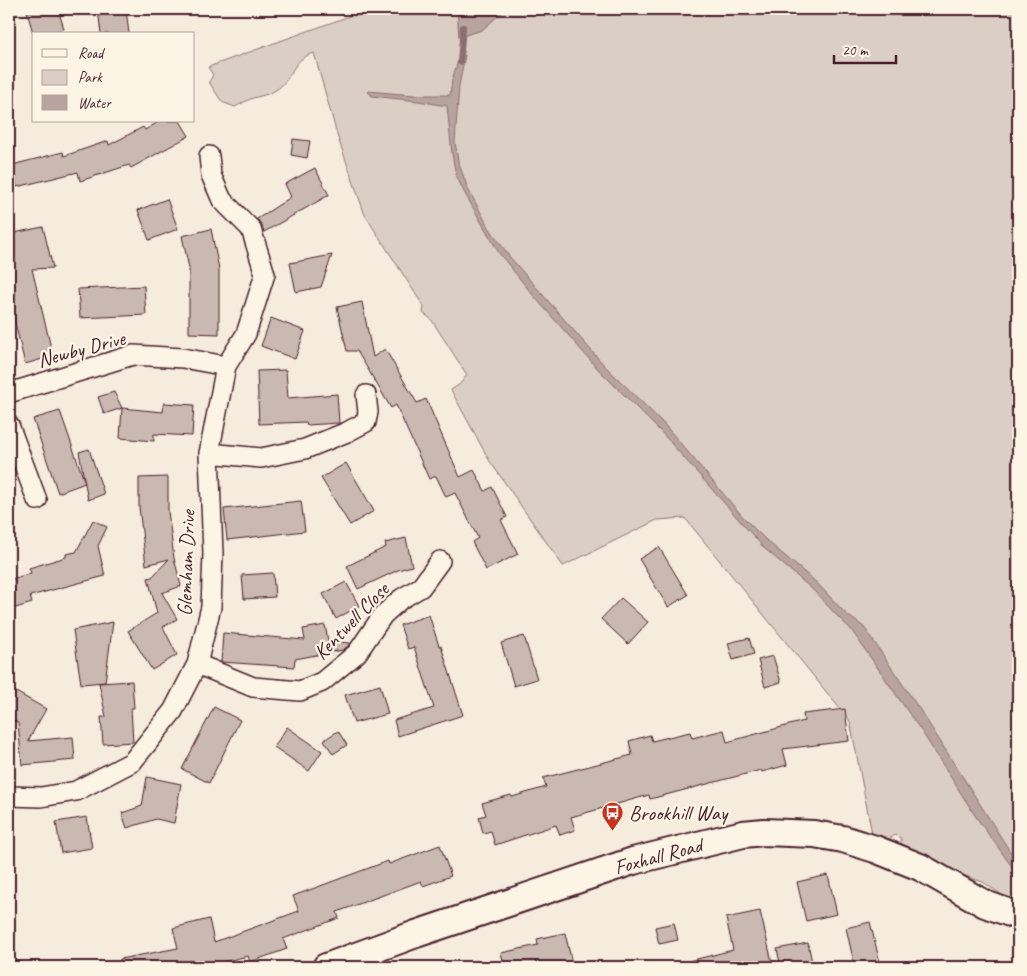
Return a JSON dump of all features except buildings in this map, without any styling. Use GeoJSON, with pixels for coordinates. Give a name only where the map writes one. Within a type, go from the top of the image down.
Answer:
{"type":"FeatureCollection","features":[{"type":"Feature","properties":{"kind":"street"},"geometry":{"type":"LineString","coordinates":[[209,156],[212,175],[222,200],[251,229],[265,274],[246,334],[226,366]]}},
{"type":"Feature","properties":{"kind":"street","name":"Newby Drive"},"geometry":{"type":"LineString","coordinates":[[9,393],[133,355],[183,358],[226,366]]}},
{"type":"Feature","properties":{"kind":"street","name":"Glemham Drive"},"geometry":{"type":"LineString","coordinates":[[9,796],[41,797],[76,791],[132,762],[173,711],[196,664],[211,607],[213,553],[209,453],[226,366]]}},
{"type":"Feature","properties":{"kind":"street"},"geometry":{"type":"LineString","coordinates":[[209,453],[261,458],[305,449],[366,422],[368,412],[366,395]]}},
{"type":"Feature","properties":{"kind":"street"},"geometry":{"type":"LineString","coordinates":[[9,425],[37,500]]}},
{"type":"Feature","properties":{"kind":"street","name":"Kentwell Close"},"geometry":{"type":"LineString","coordinates":[[196,664],[253,687],[300,691],[322,682],[357,653],[383,616],[401,599],[420,587],[440,561]]}},
{"type":"Feature","properties":{"kind":"street","name":"Foxhall Road"},"geometry":{"type":"LineString","coordinates":[[326,967],[434,928],[633,861],[733,836],[764,832],[814,834],[843,839],[876,849],[920,867],[985,904],[1018,916]]}},
{"type":"Feature","properties":{"kind":"green space"},"geometry":{"type":"Polygon","coordinates":[[[369,9],[1018,9],[1018,902],[1005,897],[983,882],[950,871],[901,845],[901,838],[895,835],[875,849],[850,721],[685,518],[657,520],[563,566],[489,460],[451,390],[460,384],[467,375],[431,319],[423,313],[424,307],[365,215],[338,138],[314,53],[298,62],[282,85],[275,90],[235,107],[222,102],[209,82],[213,75],[208,67],[369,9]]]}},
{"type":"Feature","properties":{"kind":"water"},"geometry":{"type":"Polygon","coordinates":[[[457,9],[506,9],[482,30],[459,37],[457,9]]]}},
{"type":"Feature","properties":{"kind":"water"},"geometry":{"type":"Polygon","coordinates":[[[460,54],[465,55],[459,86],[455,142],[458,161],[468,189],[488,226],[509,256],[603,364],[664,424],[743,517],[766,540],[817,583],[846,614],[864,627],[924,716],[1018,864],[1018,875],[976,817],[922,732],[850,628],[813,590],[764,548],[662,433],[598,369],[532,294],[499,253],[456,175],[447,106],[372,96],[367,91],[414,95],[450,95],[452,80],[460,54]]]}},
{"type":"Feature","properties":{"kind":"waterway"},"geometry":{"type":"LineString","coordinates":[[460,62],[463,27]]}},
{"type":"Feature","properties":{"kind":"place","name":"Brookhill Way"},"geometry":{"type":"Point","coordinates":[613,832]}}]}
